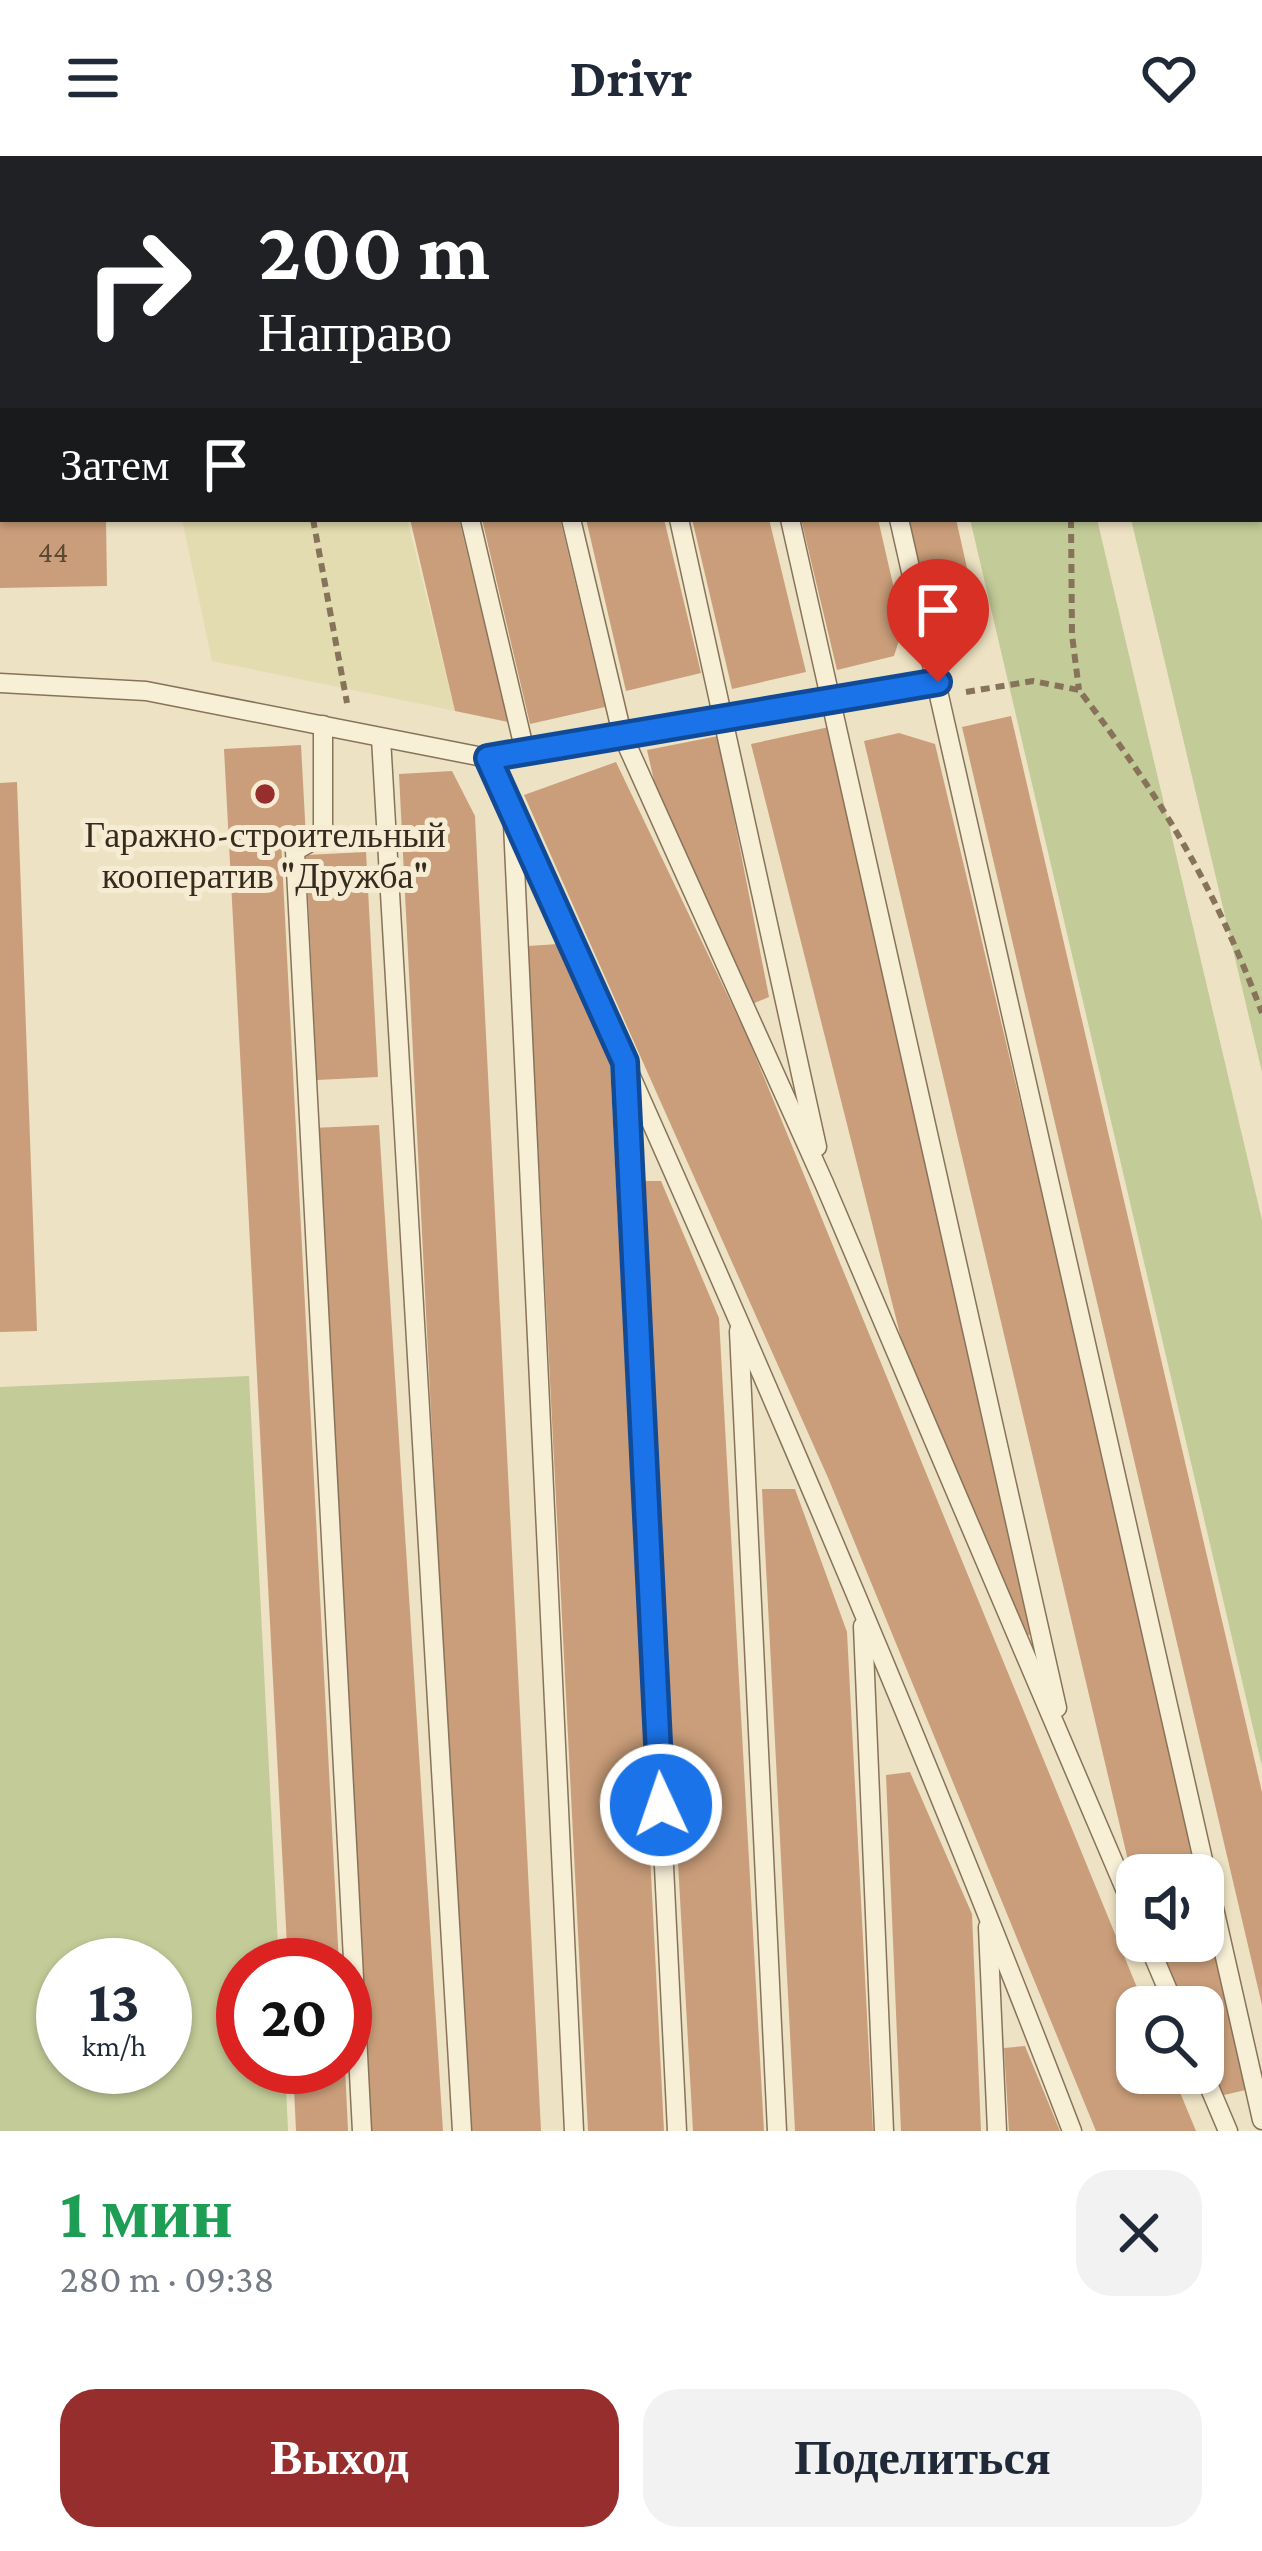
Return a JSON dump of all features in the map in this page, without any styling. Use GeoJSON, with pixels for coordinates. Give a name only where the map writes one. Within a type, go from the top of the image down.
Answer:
{"type":"FeatureCollection","features":[{"type":"Feature","properties":{"kind":"lane"},"geometry":{"type":"LineString","coordinates":[[471,522],[525,752]]}},
{"type":"Feature","properties":{"kind":"lane"},"geometry":{"type":"LineString","coordinates":[[572,522],[622,734],[824,1183],[1116,1868]]}},
{"type":"Feature","properties":{"kind":"lane"},"geometry":{"type":"LineString","coordinates":[[681,522],[824,1183]]}},
{"type":"Feature","properties":{"kind":"lane"},"geometry":{"type":"LineString","coordinates":[[791,522],[1067,1754]]}},
{"type":"Feature","properties":{"kind":"lane"},"geometry":{"type":"LineString","coordinates":[[900,522],[1262,2120]]}},
{"type":"Feature","properties":{"kind":"lane"},"geometry":{"type":"LineString","coordinates":[[0,683],[146,691],[488,758],[833,701],[939,689]]}},
{"type":"Feature","properties":{"kind":"lane"},"geometry":{"type":"LineString","coordinates":[[323,725],[323,835],[295,851],[362,2131]]}},
{"type":"Feature","properties":{"kind":"lane"},"geometry":{"type":"LineString","coordinates":[[380,739],[462,2131]]}},
{"type":"Feature","properties":{"kind":"lane"},"geometry":{"type":"LineString","coordinates":[[488,758],[738,1314],[987,1911],[1072,2131]]}},
{"type":"Feature","properties":{"kind":"lane"},"geometry":{"type":"LineString","coordinates":[[513,813],[574,2131]]}},
{"type":"Feature","properties":{"kind":"lane"},"geometry":{"type":"LineString","coordinates":[[625,1062],[677,2131]]}},
{"type":"Feature","properties":{"kind":"lane"},"geometry":{"type":"LineString","coordinates":[[738,1314],[777,2131]]}},
{"type":"Feature","properties":{"kind":"lane"},"geometry":{"type":"LineString","coordinates":[[862,1612],[884,2131]]}},
{"type":"Feature","properties":{"kind":"lane"},"geometry":{"type":"LineString","coordinates":[[987,1911],[997,2131]]}},
{"type":"Feature","properties":{"kind":"lane"},"geometry":{"type":"LineString","coordinates":[[1212,2094],[1228,2131]]}},
{"type":"Feature","properties":{"kind":"path"},"geometry":{"type":"LineString","coordinates":[[314,522],[352,730]]}},
{"type":"Feature","properties":{"kind":"path"},"geometry":{"type":"LineString","coordinates":[[1071,522],[1072,635],[1079,690],[1142,772],[1194,854],[1262,1013]]}},
{"type":"Feature","properties":{"kind":"path"},"geometry":{"type":"LineString","coordinates":[[939,689],[1033,681],[1079,690]]}},
{"type":"Feature","properties":{"kind":"shaded area"},"geometry":{"type":"Polygon","coordinates":[[[183,522],[408,522],[455,711],[212,661],[183,522]]]}},
{"type":"Feature","properties":{"kind":"green space"},"geometry":{"type":"Polygon","coordinates":[[[971,522],[1098,522],[1262,1220],[1262,1766],[971,522]]]}},
{"type":"Feature","properties":{"kind":"green space"},"geometry":{"type":"Polygon","coordinates":[[[1132,522],[1262,522],[1262,1072],[1132,522]]]}},
{"type":"Feature","properties":{"kind":"green space"},"geometry":{"type":"Polygon","coordinates":[[[249,1376],[278,1938],[216,1938],[216,2094],[286,2094],[288,2131],[0,2131],[0,1387],[249,1376]]]}},
{"type":"Feature","properties":{"kind":"building"},"geometry":{"type":"Polygon","coordinates":[[[0,522],[106,522],[107,586],[0,588],[0,522]]]}},
{"type":"Feature","properties":{"kind":"building"},"geometry":{"type":"Polygon","coordinates":[[[411,522],[460,522],[508,722],[455,711],[411,522]]]}},
{"type":"Feature","properties":{"kind":"building"},"geometry":{"type":"Polygon","coordinates":[[[483,522],[561,522],[605,707],[530,724],[483,522]]]}},
{"type":"Feature","properties":{"kind":"building"},"geometry":{"type":"Polygon","coordinates":[[[587,522],[665,522],[701,673],[626,691],[587,522]]]}},
{"type":"Feature","properties":{"kind":"building"},"geometry":{"type":"Polygon","coordinates":[[[693,522],[770,522],[806,672],[732,689],[693,522]]]}},
{"type":"Feature","properties":{"kind":"building"},"geometry":{"type":"Polygon","coordinates":[[[802,522],[879,522],[903,628],[894,656],[837,670],[802,522]]]}},
{"type":"Feature","properties":{"kind":"building"},"geometry":{"type":"Polygon","coordinates":[[[907,522],[957,522],[982,635],[935,646],[907,522]]]}},
{"type":"Feature","properties":{"kind":"building"},"geometry":{"type":"Polygon","coordinates":[[[1011,716],[1262,1792],[1262,2005],[962,727],[1011,716]]]}},
{"type":"Feature","properties":{"kind":"building"},"geometry":{"type":"Polygon","coordinates":[[[829,727],[1035,1633],[1026,1636],[903,1346],[751,744],[829,727]]]}},
{"type":"Feature","properties":{"kind":"building"},"geometry":{"type":"Polygon","coordinates":[[[899,733],[935,744],[1199,1854],[1127,1854],[864,741],[899,733]]]}},
{"type":"Feature","properties":{"kind":"building"},"geometry":{"type":"Polygon","coordinates":[[[718,736],[769,997],[752,1004],[656,789],[647,750],[718,736]]]}},
{"type":"Feature","properties":{"kind":"building"},"geometry":{"type":"Polygon","coordinates":[[[301,745],[306,838],[281,840],[338,1938],[287,1938],[224,749],[301,745]]]}},
{"type":"Feature","properties":{"kind":"building"},"geometry":{"type":"Polygon","coordinates":[[[616,762],[747,1036],[1116,1936],[1116,1962],[1127,1962],[1136,1986],[1116,1986],[1116,2094],[1181,2094],[1196,2131],[1096,2131],[829,1480],[524,795],[616,762]]]}},
{"type":"Feature","properties":{"kind":"building"},"geometry":{"type":"Polygon","coordinates":[[[452,771],[475,816],[541,2131],[467,2131],[399,774],[452,771]]]}},
{"type":"Feature","properties":{"kind":"building"},"geometry":{"type":"Polygon","coordinates":[[[17,782],[37,1331],[0,1332],[0,783],[17,782]]]}},
{"type":"Feature","properties":{"kind":"building"},"geometry":{"type":"Polygon","coordinates":[[[366,852],[378,1077],[317,1080],[306,855],[366,852]]]}},
{"type":"Feature","properties":{"kind":"building"},"geometry":{"type":"Polygon","coordinates":[[[558,944],[610,1064],[664,2131],[588,2131],[528,946],[558,944]]]}},
{"type":"Feature","properties":{"kind":"building"},"geometry":{"type":"Polygon","coordinates":[[[379,1125],[443,2131],[367,2131],[365,2094],[372,2094],[372,1938],[356,1938],[312,1128],[379,1125]]]}},
{"type":"Feature","properties":{"kind":"building"},"geometry":{"type":"Polygon","coordinates":[[[640,1181],[661,1181],[719,1318],[764,2131],[693,2131],[640,1181]]]}},
{"type":"Feature","properties":{"kind":"building"},"geometry":{"type":"Polygon","coordinates":[[[762,1489],[795,1489],[847,1632],[873,2131],[795,2131],[762,1489]]]}},
{"type":"Feature","properties":{"kind":"building"},"geometry":{"type":"Polygon","coordinates":[[[910,1772],[972,1914],[981,2131],[901,2131],[886,1775],[910,1772]]]}},
{"type":"Feature","properties":{"kind":"building"},"geometry":{"type":"Polygon","coordinates":[[[1162,1962],[1223,1962],[1254,2088],[1220,2096],[1219,2094],[1224,2094],[1224,1986],[1173,1986],[1162,1962]]]}},
{"type":"Feature","properties":{"kind":"building"},"geometry":{"type":"Polygon","coordinates":[[[1025,2046],[1060,2131],[1009,2131],[1004,2048],[1025,2046]]]}},
{"type":"Feature","properties":{"kind":"building"},"geometry":{"type":"Polygon","coordinates":[[[294,2094],[346,2094],[348,2131],[296,2131],[294,2094]]]}},
{"type":"Feature","properties":{"kind":"place","name":"Гаражно-строительный кооператив \"Дружба\""},"geometry":{"type":"Point","coordinates":[265,794]}},
{"type":"Feature","properties":{"kind":"route"},"geometry":{"type":"LineString","coordinates":[[661,1805],[625,1062],[488,758],[938,682]]}}]}
